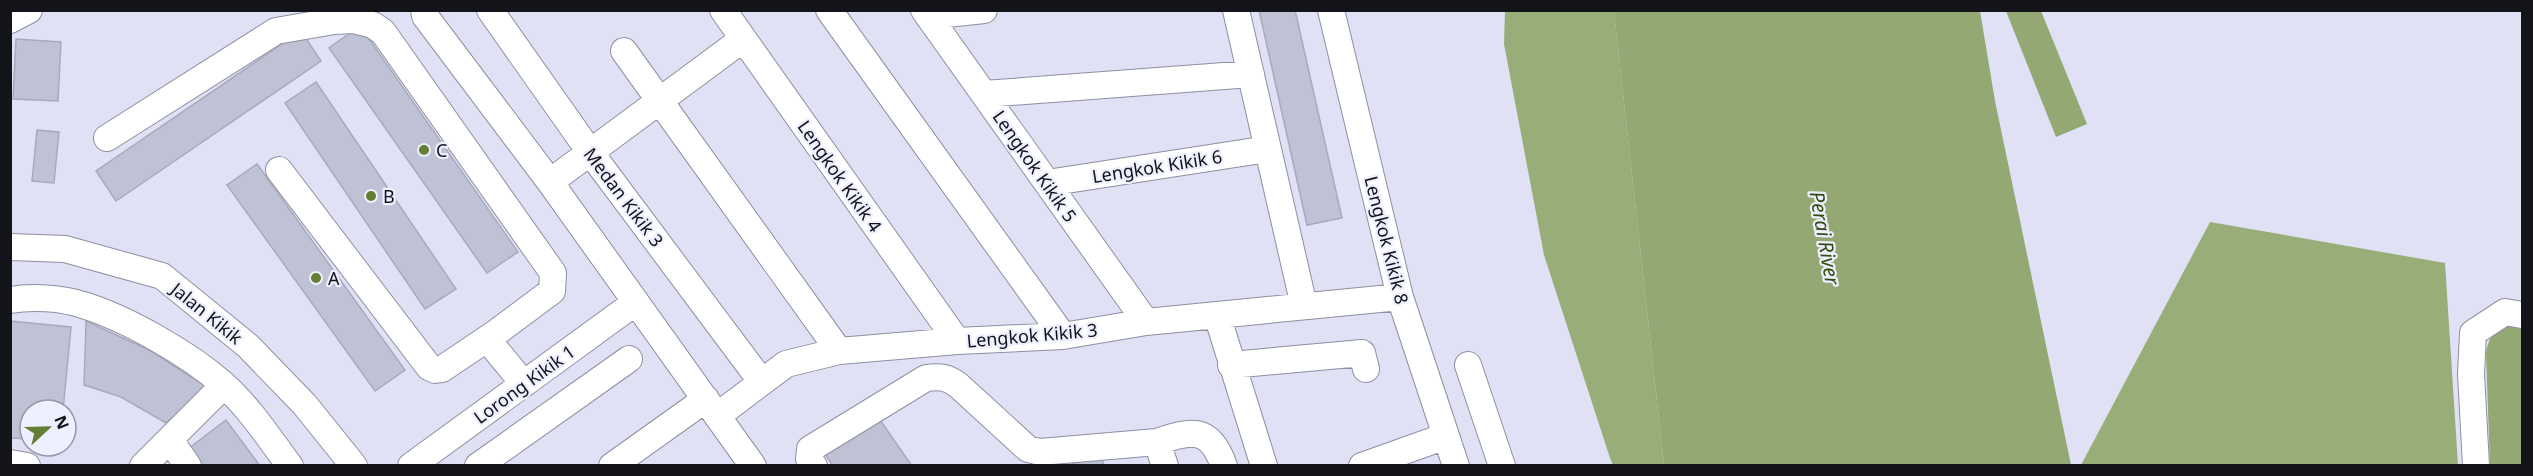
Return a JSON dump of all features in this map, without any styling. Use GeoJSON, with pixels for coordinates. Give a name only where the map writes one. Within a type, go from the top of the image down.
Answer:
{"type":"FeatureCollection","features":[{"type":"Feature","properties":{"kind":"street"},"geometry":{"type":"LineString","coordinates":[[10,20],[29,10]]}},
{"type":"Feature","properties":{"kind":"street"},"geometry":{"type":"LineString","coordinates":[[424,10],[425,16],[550,183],[712,407],[747,463]]}},
{"type":"Feature","properties":{"kind":"street","name":"Medan Kikik 3"},"geometry":{"type":"LineString","coordinates":[[490,10],[590,152],[761,381]]}},
{"type":"Feature","properties":{"kind":"street","name":"Lengkok Kikik 4"},"geometry":{"type":"LineString","coordinates":[[723,10],[957,341]]}},
{"type":"Feature","properties":{"kind":"street"},"geometry":{"type":"LineString","coordinates":[[830,10],[1063,336]]}},
{"type":"Feature","properties":{"kind":"street"},"geometry":{"type":"LineString","coordinates":[[926,13],[984,10]]}},
{"type":"Feature","properties":{"kind":"street"},"geometry":{"type":"LineString","coordinates":[[1236,10],[1304,306]]}},
{"type":"Feature","properties":{"kind":"street","name":"Lengkok Kikik 8"},"geometry":{"type":"LineString","coordinates":[[1331,10],[1400,297],[1456,465]]}},
{"type":"Feature","properties":{"kind":"street","name":"Lengkok Kikik 5"},"geometry":{"type":"LineString","coordinates":[[926,13],[1146,322]]}},
{"type":"Feature","properties":{"kind":"street"},"geometry":{"type":"LineString","coordinates":[[107,138],[276,31],[334,21],[353,20],[373,25],[383,32],[553,273],[552,291],[442,369],[435,370],[429,367],[279,170]]}},
{"type":"Feature","properties":{"kind":"street"},"geometry":{"type":"LineString","coordinates":[[550,183],[743,39]]}},
{"type":"Feature","properties":{"kind":"street"},"geometry":{"type":"LineString","coordinates":[[624,51],[838,351]]}},
{"type":"Feature","properties":{"kind":"street"},"geometry":{"type":"LineString","coordinates":[[984,94],[1251,74]]}},
{"type":"Feature","properties":{"kind":"street","name":"Lengkok Kikik 6"},"geometry":{"type":"LineString","coordinates":[[1047,183],[1268,149]]}},
{"type":"Feature","properties":{"kind":"street","name":"Jalan Kikik"},"geometry":{"type":"LineString","coordinates":[[10,247],[65,249],[162,276],[248,346],[304,405],[354,465]]}},
{"type":"Feature","properties":{"kind":"street"},"geometry":{"type":"LineString","coordinates":[[10,300],[26,297],[82,305],[130,325],[194,361],[224,385],[264,430],[290,465]]}},
{"type":"Feature","properties":{"kind":"street","name":"Lengkok Kikik 3"},"geometry":{"type":"LineString","coordinates":[[612,465],[761,381],[786,364],[838,351],[957,341],[1063,336],[1146,322],[1400,297]]}},
{"type":"Feature","properties":{"kind":"street","name":"Lorong Kikik 1"},"geometry":{"type":"LineString","coordinates":[[411,465],[636,302]]}},
{"type":"Feature","properties":{"kind":"street"},"geometry":{"type":"LineString","coordinates":[[2476,465],[2471,374],[2473,333],[2505,312],[2523,315]]}},
{"type":"Feature","properties":{"kind":"street"},"geometry":{"type":"LineString","coordinates":[[1217,315],[1264,465]]}},
{"type":"Feature","properties":{"kind":"street"},"geometry":{"type":"LineString","coordinates":[[492,335],[525,383],[541,423]]}},
{"type":"Feature","properties":{"kind":"street"},"geometry":{"type":"LineString","coordinates":[[1232,365],[1362,353],[1366,369]]}},
{"type":"Feature","properties":{"kind":"street"},"geometry":{"type":"LineString","coordinates":[[478,465],[541,423],[629,359]]}},
{"type":"Feature","properties":{"kind":"street"},"geometry":{"type":"LineString","coordinates":[[1468,365],[1502,465]]}},
{"type":"Feature","properties":{"kind":"street"},"geometry":{"type":"LineString","coordinates":[[814,465],[809,459],[810,448],[926,378],[936,376],[947,377],[958,385],[1028,449],[1041,452],[1161,454],[1174,436],[1196,432],[1206,435],[1213,442],[1224,465]]}},
{"type":"Feature","properties":{"kind":"street"},"geometry":{"type":"LineString","coordinates":[[143,465],[224,385]]}},
{"type":"Feature","properties":{"kind":"street"},"geometry":{"type":"LineString","coordinates":[[1362,465],[1446,436]]}},
{"type":"Feature","properties":{"kind":"street"},"geometry":{"type":"LineString","coordinates":[[170,440],[188,465]]}},
{"type":"Feature","properties":{"kind":"street"},"geometry":{"type":"LineString","coordinates":[[10,463],[27,465]]}},
{"type":"Feature","properties":{"kind":"shaded area"},"geometry":{"type":"Polygon","coordinates":[[[1505,11],[1614,11],[1664,465],[1613,465],[1610,458],[1544,255],[1504,44],[1505,11]]]}},
{"type":"Feature","properties":{"kind":"shaded area"},"geometry":{"type":"Polygon","coordinates":[[[2210,222],[2445,263],[2458,465],[2081,465],[2210,222]]]}},
{"type":"Feature","properties":{"kind":"water","name":"Perai River"},"geometry":{"type":"Polygon","coordinates":[[[1614,11],[1980,11],[1995,101],[2071,465],[1664,465],[1614,11]]]}},
{"type":"Feature","properties":{"kind":"water"},"geometry":{"type":"Polygon","coordinates":[[[2006,11],[2041,11],[2087,124],[2056,137],[2006,11]]]}},
{"type":"Feature","properties":{"kind":"water"},"geometry":{"type":"Polygon","coordinates":[[[2517,324],[2522,325],[2522,465],[2490,465],[2487,347],[2495,332],[2517,324]]]}},
{"type":"Feature","properties":{"kind":"building"},"geometry":{"type":"Polygon","coordinates":[[[1259,10],[1295,10],[1342,218],[1307,225],[1259,10]]]}},
{"type":"Feature","properties":{"kind":"building","name":"C"},"geometry":{"type":"Polygon","coordinates":[[[360,26],[518,252],[487,273],[329,48],[360,26]]]}},
{"type":"Feature","properties":{"kind":"building"},"geometry":{"type":"Polygon","coordinates":[[[301,31],[321,61],[116,201],[96,171],[301,31]]]}},
{"type":"Feature","properties":{"kind":"building"},"geometry":{"type":"Polygon","coordinates":[[[16,39],[61,42],[58,101],[13,99],[16,39]]]}},
{"type":"Feature","properties":{"kind":"building","name":"B"},"geometry":{"type":"Polygon","coordinates":[[[316,82],[456,289],[425,309],[285,103],[316,82]]]}},
{"type":"Feature","properties":{"kind":"building"},"geometry":{"type":"Polygon","coordinates":[[[37,130],[59,132],[54,183],[32,181],[37,130]]]}},
{"type":"Feature","properties":{"kind":"building","name":"A"},"geometry":{"type":"Polygon","coordinates":[[[257,164],[405,370],[375,391],[227,185],[257,164]]]}},
{"type":"Feature","properties":{"kind":"building"},"geometry":{"type":"Polygon","coordinates":[[[10,321],[71,327],[64,398],[18,398],[18,438],[10,438],[10,321]]]}},
{"type":"Feature","properties":{"kind":"building"},"geometry":{"type":"Polygon","coordinates":[[[86,321],[151,351],[207,387],[166,423],[121,397],[84,385],[86,321]]]}},
{"type":"Feature","properties":{"kind":"building"},"geometry":{"type":"Polygon","coordinates":[[[878,417],[912,466],[833,466],[825,454],[878,417]]]}},
{"type":"Feature","properties":{"kind":"building"},"geometry":{"type":"Polygon","coordinates":[[[226,420],[260,466],[194,466],[184,452],[226,420]]]}},
{"type":"Feature","properties":{"kind":"building"},"geometry":{"type":"Polygon","coordinates":[[[1101,454],[1104,466],[1066,466],[1101,454]]]}},
{"type":"Feature","properties":{"kind":"place","name":"C"},"geometry":{"type":"Point","coordinates":[424,150]}},
{"type":"Feature","properties":{"kind":"place","name":"B"},"geometry":{"type":"Point","coordinates":[371,196]}},
{"type":"Feature","properties":{"kind":"place","name":"A"},"geometry":{"type":"Point","coordinates":[316,278]}}]}
